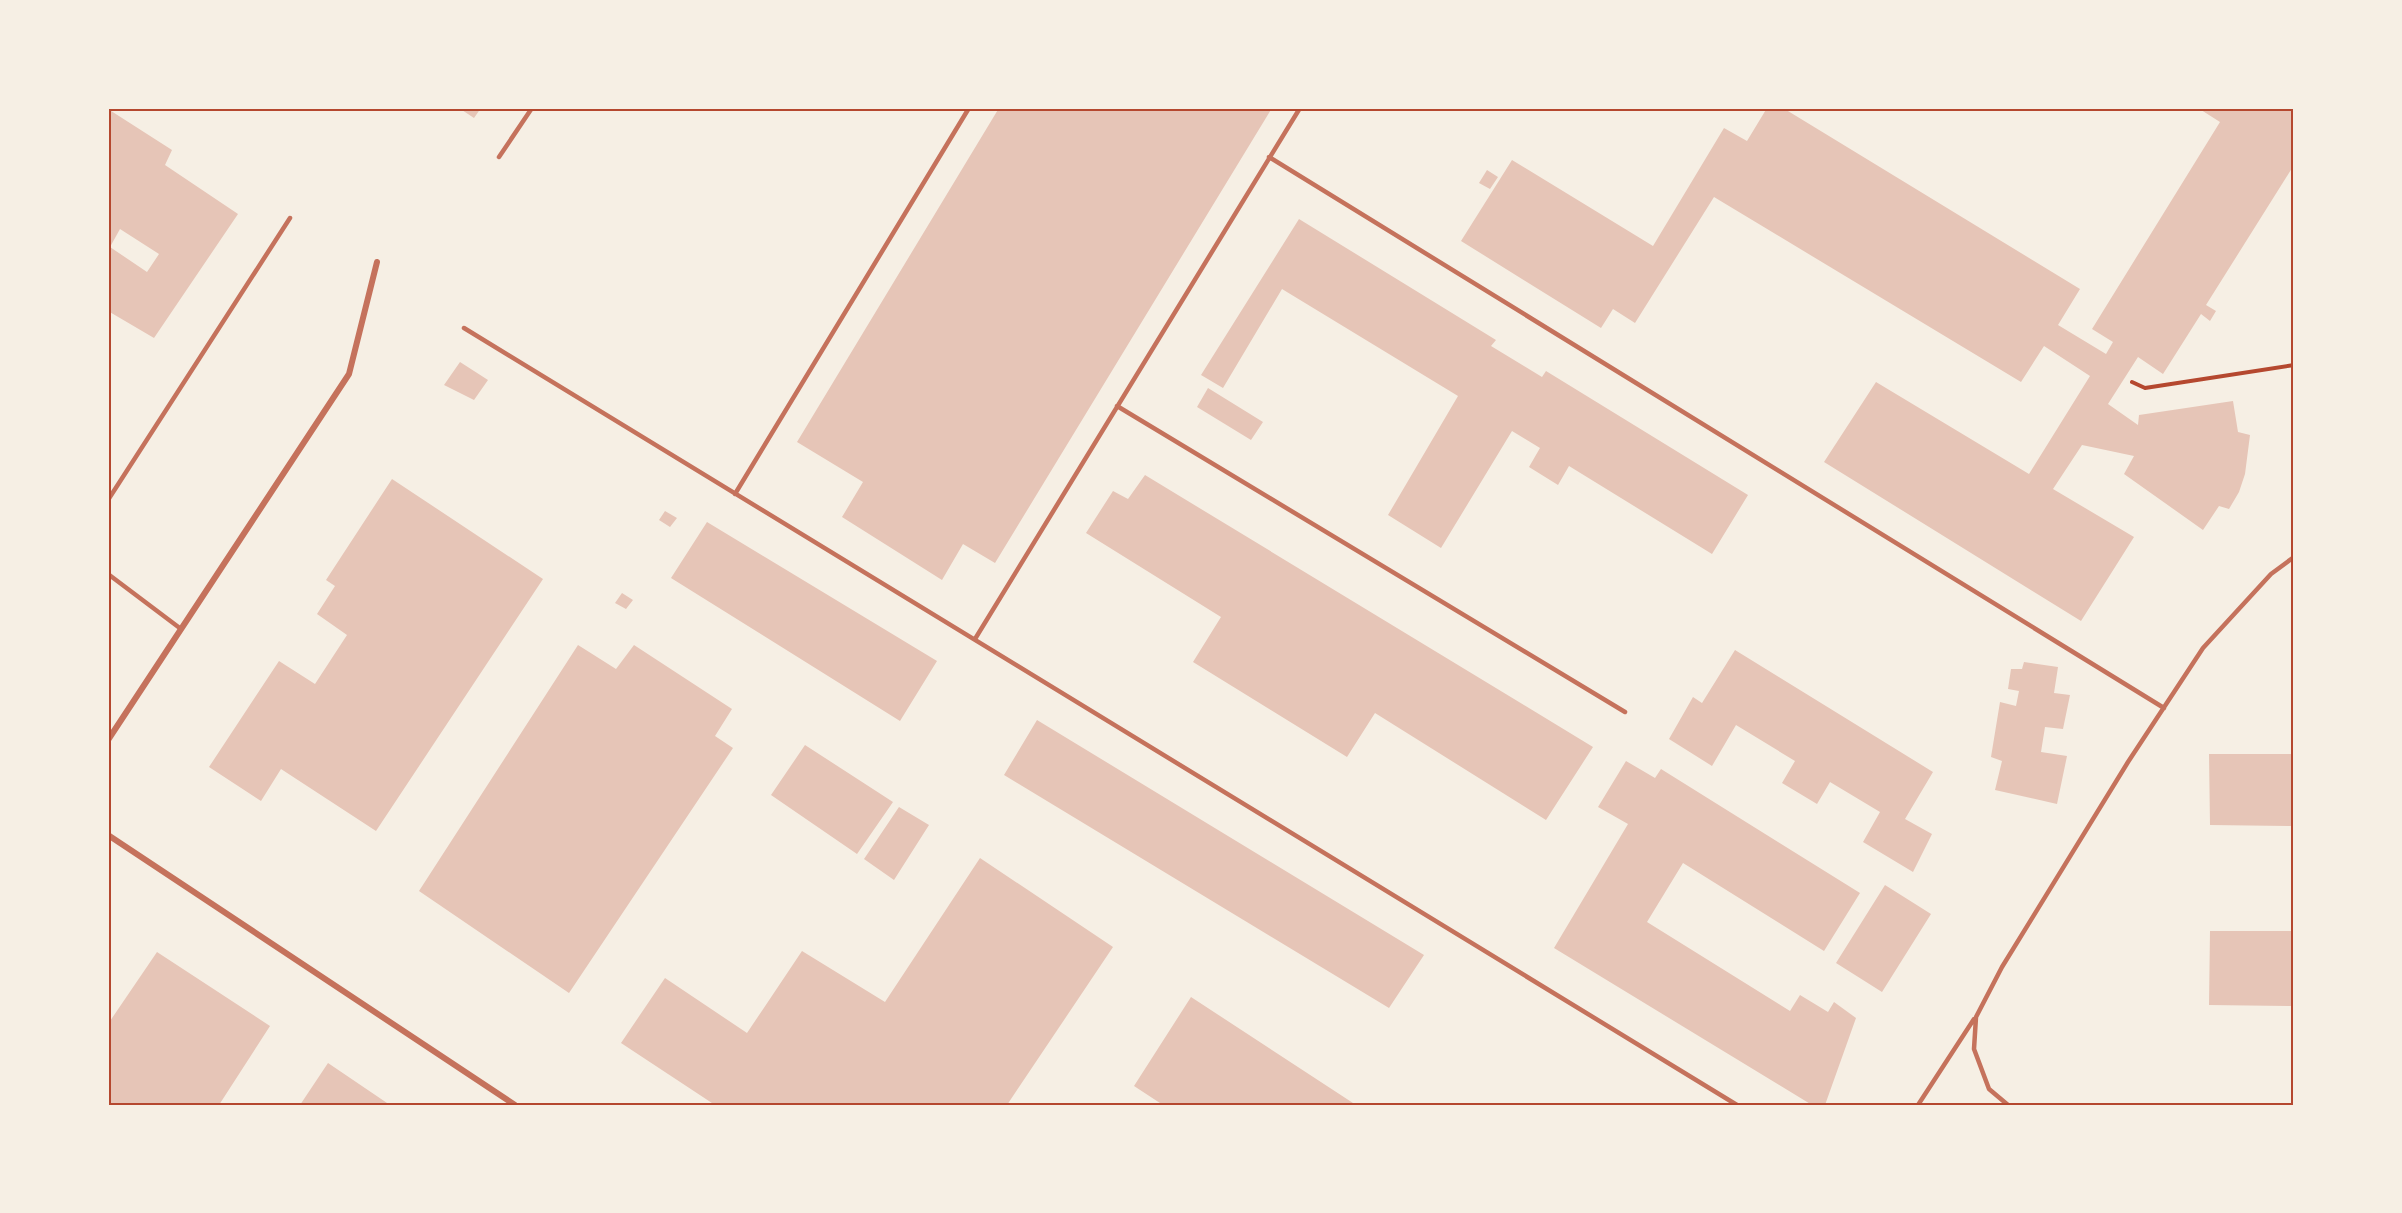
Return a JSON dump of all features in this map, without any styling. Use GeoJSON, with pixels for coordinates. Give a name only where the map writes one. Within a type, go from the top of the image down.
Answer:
{"type":"FeatureCollection","features":[{"type":"Feature","properties":{"kind":"street"},"geometry":{"type":"LineString","coordinates":[[108,740],[349,374],[378,262]]}},
{"type":"Feature","properties":{"kind":"street"},"geometry":{"type":"LineString","coordinates":[[108,835],[515,1105]]}},
{"type":"Feature","properties":{"kind":"lane"},"geometry":{"type":"LineString","coordinates":[[499,157],[532,108]]}},
{"type":"Feature","properties":{"kind":"lane"},"geometry":{"type":"LineString","coordinates":[[735,494],[969,108]]}},
{"type":"Feature","properties":{"kind":"lane"},"geometry":{"type":"LineString","coordinates":[[975,639],[1300,108]]}},
{"type":"Feature","properties":{"kind":"lane"},"geometry":{"type":"LineString","coordinates":[[1269,157],[2163,708]]}},
{"type":"Feature","properties":{"kind":"lane"},"geometry":{"type":"LineString","coordinates":[[108,500],[290,218]]}},
{"type":"Feature","properties":{"kind":"lane"},"geometry":{"type":"LineString","coordinates":[[464,328],[1737,1105]]}},
{"type":"Feature","properties":{"kind":"lane"},"geometry":{"type":"LineString","coordinates":[[1117,406],[1625,712]]}},
{"type":"Feature","properties":{"kind":"lane"},"geometry":{"type":"LineString","coordinates":[[1918,1105],[1976,1017],[2002,967],[2128,762],[2203,648],[2271,574],[2294,557]]}},
{"type":"Feature","properties":{"kind":"lane"},"geometry":{"type":"LineString","coordinates":[[108,574],[181,629]]}},
{"type":"Feature","properties":{"kind":"lane"},"geometry":{"type":"LineString","coordinates":[[1976,1017],[1974,1049],[1989,1089],[2008,1105]]}},
{"type":"Feature","properties":{"kind":"path"},"geometry":{"type":"LineString","coordinates":[[2132,382],[2145,388],[2294,365]]}},
{"type":"Feature","properties":{"kind":"building"},"geometry":{"type":"Polygon","coordinates":[[[459,108],[481,108],[474,118],[459,108]]]}},
{"type":"Feature","properties":{"kind":"building"},"geometry":{"type":"Polygon","coordinates":[[[999,108],[1272,108],[995,563],[963,544],[942,580],[842,517],[863,482],[797,442],[999,108]]]}},
{"type":"Feature","properties":{"kind":"building"},"geometry":{"type":"Polygon","coordinates":[[[1767,108],[1783,108],[2080,289],[2058,325],[2106,354],[2113,342],[2092,329],[2220,122],[2198,108],[2294,108],[2294,165],[2206,305],[2216,311],[2210,321],[2201,314],[2163,374],[2138,357],[2108,404],[2138,425],[2139,415],[2233,401],[2238,432],[2250,435],[2245,474],[2239,492],[2229,509],[2219,506],[2203,530],[2124,474],[2134,456],[2082,445],[2053,489],[2134,537],[2081,621],[1824,462],[1876,382],[2029,474],[2090,376],[2044,346],[2021,382],[1714,197],[1635,323],[1613,309],[1601,328],[1461,241],[1512,160],[1653,246],[1724,128],[1747,141],[1767,108]]]}},
{"type":"Feature","properties":{"kind":"building"},"geometry":{"type":"Polygon","coordinates":[[[108,109],[172,150],[165,165],[238,214],[154,338],[108,311],[108,109]],[[120,229],[110,247],[147,272],[159,254],[120,229]]]}},
{"type":"Feature","properties":{"kind":"building"},"geometry":{"type":"Polygon","coordinates":[[[1487,170],[1498,177],[1490,189],[1479,183],[1487,170]]]}},
{"type":"Feature","properties":{"kind":"building"},"geometry":{"type":"Polygon","coordinates":[[[1299,219],[1496,340],[1491,346],[1542,377],[1546,371],[1748,495],[1712,554],[1569,466],[1558,485],[1529,467],[1540,448],[1512,431],[1441,548],[1388,515],[1458,396],[1282,289],[1223,388],[1201,375],[1299,219]]]}},
{"type":"Feature","properties":{"kind":"building"},"geometry":{"type":"Polygon","coordinates":[[[460,362],[488,380],[474,400],[444,385],[460,362]]]}},
{"type":"Feature","properties":{"kind":"building"},"geometry":{"type":"Polygon","coordinates":[[[1208,388],[1263,422],[1251,440],[1197,407],[1208,388]]]}},
{"type":"Feature","properties":{"kind":"building"},"geometry":{"type":"Polygon","coordinates":[[[1145,475],[1593,747],[1546,820],[1375,713],[1347,757],[1193,662],[1221,617],[1086,533],[1113,491],[1128,499],[1145,475]]]}},
{"type":"Feature","properties":{"kind":"building"},"geometry":{"type":"Polygon","coordinates":[[[392,479],[543,579],[376,831],[281,769],[261,801],[209,767],[279,661],[315,684],[347,635],[317,614],[335,586],[326,580],[392,479]]]}},
{"type":"Feature","properties":{"kind":"building"},"geometry":{"type":"Polygon","coordinates":[[[665,511],[677,518],[670,527],[659,520],[665,511]]]}},
{"type":"Feature","properties":{"kind":"building"},"geometry":{"type":"Polygon","coordinates":[[[707,522],[937,661],[900,721],[671,578],[707,522]]]}},
{"type":"Feature","properties":{"kind":"building"},"geometry":{"type":"Polygon","coordinates":[[[622,593],[633,600],[626,609],[615,603],[622,593]]]}},
{"type":"Feature","properties":{"kind":"building"},"geometry":{"type":"Polygon","coordinates":[[[578,645],[616,669],[634,645],[732,709],[715,736],[733,748],[569,993],[419,891],[578,645]]]}},
{"type":"Feature","properties":{"kind":"building"},"geometry":{"type":"Polygon","coordinates":[[[1735,650],[1933,772],[1905,819],[1932,834],[1913,872],[1863,842],[1880,812],[1830,782],[1817,804],[1782,783],[1795,761],[1736,725],[1712,766],[1669,739],[1693,697],[1702,703],[1735,650]]]}},
{"type":"Feature","properties":{"kind":"building"},"geometry":{"type":"Polygon","coordinates":[[[2024,662],[2058,667],[2054,693],[2070,695],[2063,729],[2045,727],[2041,752],[2067,756],[2057,804],[1995,790],[2002,761],[1991,757],[2000,702],[2016,706],[2019,691],[2008,689],[2011,669],[2022,669],[2024,662]]]}},
{"type":"Feature","properties":{"kind":"building"},"geometry":{"type":"Polygon","coordinates":[[[1037,720],[1424,955],[1389,1008],[1004,775],[1037,720]]]}},
{"type":"Feature","properties":{"kind":"building"},"geometry":{"type":"Polygon","coordinates":[[[805,745],[893,802],[857,854],[771,795],[805,745]]]}},
{"type":"Feature","properties":{"kind":"building"},"geometry":{"type":"Polygon","coordinates":[[[2209,754],[2294,754],[2294,826],[2210,825],[2209,754]]]}},
{"type":"Feature","properties":{"kind":"building"},"geometry":{"type":"Polygon","coordinates":[[[1626,761],[1655,778],[1661,769],[1860,893],[1824,951],[1683,863],[1647,922],[1790,1011],[1800,995],[1828,1012],[1834,1002],[1856,1018],[1825,1105],[1812,1105],[1554,948],[1628,824],[1598,807],[1626,761]]]}},
{"type":"Feature","properties":{"kind":"building"},"geometry":{"type":"Polygon","coordinates":[[[899,807],[929,825],[894,880],[864,859],[899,807]]]}},
{"type":"Feature","properties":{"kind":"building"},"geometry":{"type":"Polygon","coordinates":[[[980,858],[1113,947],[1007,1105],[715,1105],[621,1043],[665,978],[747,1033],[802,951],[885,1002],[980,858]]]}},
{"type":"Feature","properties":{"kind":"building"},"geometry":{"type":"Polygon","coordinates":[[[1885,885],[1931,914],[1882,992],[1836,963],[1885,885]]]}},
{"type":"Feature","properties":{"kind":"building"},"geometry":{"type":"Polygon","coordinates":[[[2210,931],[2294,931],[2294,1006],[2209,1005],[2210,931]]]}},
{"type":"Feature","properties":{"kind":"building"},"geometry":{"type":"Polygon","coordinates":[[[157,952],[270,1026],[219,1105],[108,1105],[108,1024],[157,952]]]}},
{"type":"Feature","properties":{"kind":"building"},"geometry":{"type":"Polygon","coordinates":[[[1191,997],[1353,1103],[1352,1105],[1163,1105],[1134,1086],[1191,997]]]}},
{"type":"Feature","properties":{"kind":"building"},"geometry":{"type":"Polygon","coordinates":[[[328,1063],[390,1105],[300,1105],[328,1063]]]}}]}
